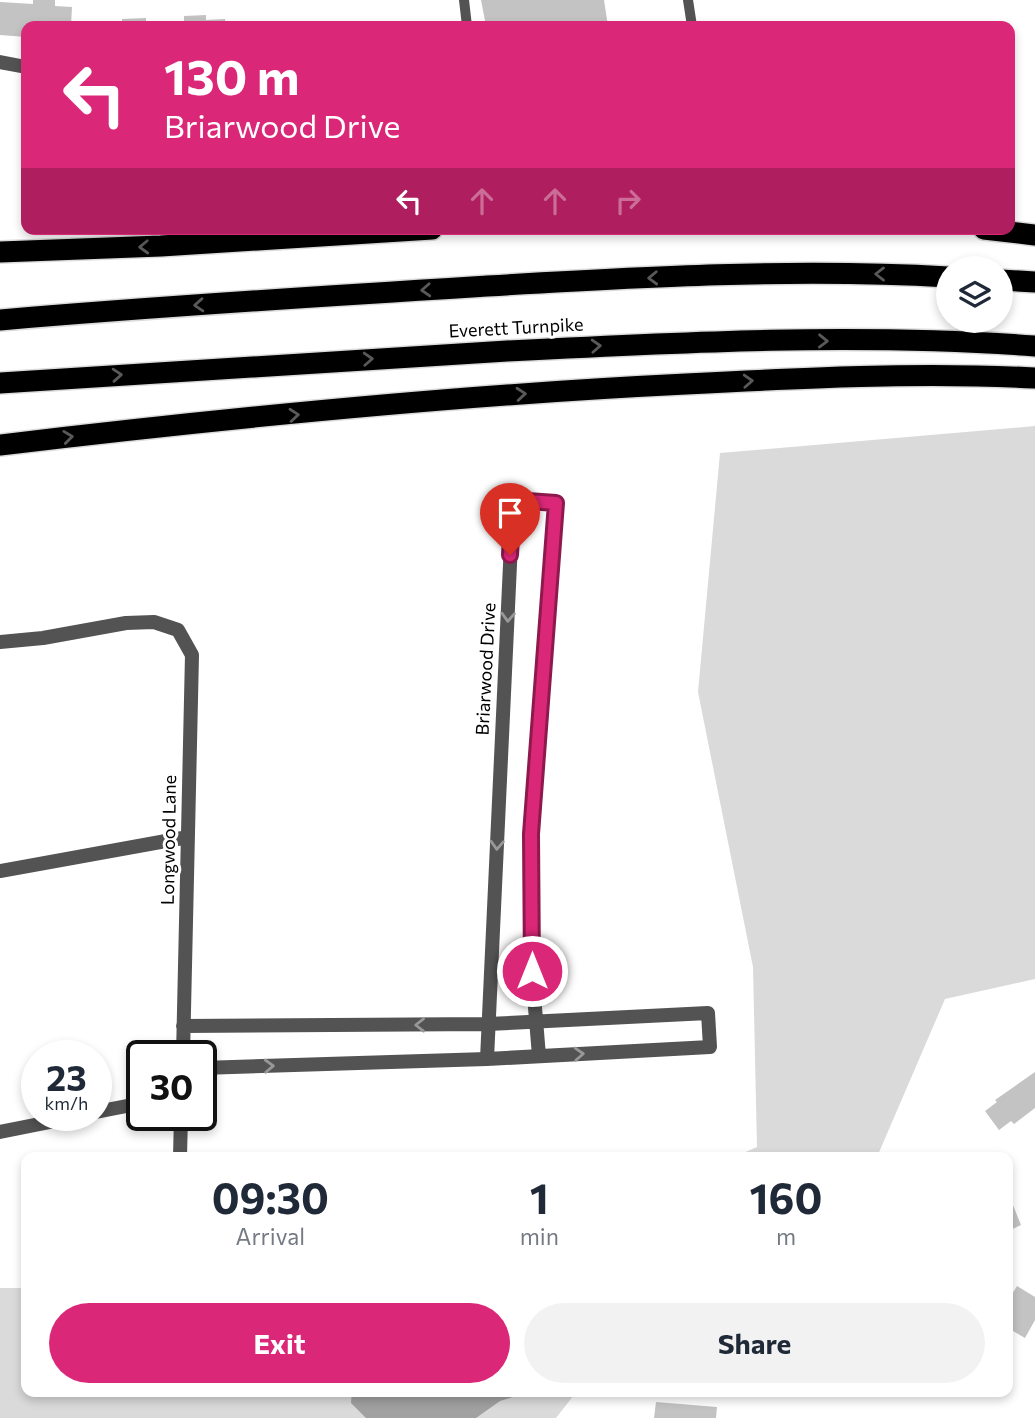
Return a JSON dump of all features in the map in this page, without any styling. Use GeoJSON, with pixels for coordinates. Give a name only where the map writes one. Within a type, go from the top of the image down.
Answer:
{"type":"FeatureCollection","features":[{"type":"Feature","properties":{"kind":"highway"},"geometry":{"type":"LineString","coordinates":[[1015,232],[1035,234]]}},
{"type":"Feature","properties":{"kind":"highway"},"geometry":{"type":"LineString","coordinates":[[0,252],[161,246],[336,235]]}},
{"type":"Feature","properties":{"kind":"highway"},"geometry":{"type":"LineString","coordinates":[[0,320],[292,298],[594,280],[779,275],[936,276]]}},
{"type":"Feature","properties":{"kind":"highway"},"geometry":{"type":"LineString","coordinates":[[1013,281],[1035,282]]}},
{"type":"Feature","properties":{"kind":"highway","name":"Everett Turnpike"},"geometry":{"type":"LineString","coordinates":[[0,383],[233,366],[731,340],[948,342],[1035,346]]}},
{"type":"Feature","properties":{"kind":"highway"},"geometry":{"type":"LineString","coordinates":[[0,445],[397,405],[632,387],[873,376],[989,376],[1035,379]]}},
{"type":"Feature","properties":{"kind":"street"},"geometry":{"type":"LineString","coordinates":[[0,62],[21,66]]}},
{"type":"Feature","properties":{"kind":"street","name":"Briarwood Drive"},"geometry":{"type":"LineString","coordinates":[[486,1059],[513,500],[556,503],[531,834],[532,971],[539,1056]]}},
{"type":"Feature","properties":{"kind":"street","name":"Longwood Lane"},"geometry":{"type":"LineString","coordinates":[[0,642],[43,638],[126,623],[154,622],[178,630],[192,655],[183,1040]]}},
{"type":"Feature","properties":{"kind":"street"},"geometry":{"type":"LineString","coordinates":[[0,871],[188,837]]}},
{"type":"Feature","properties":{"kind":"street"},"geometry":{"type":"LineString","coordinates":[[183,1026],[488,1024],[708,1013],[710,1047],[486,1059],[217,1067]]}},
{"type":"Feature","properties":{"kind":"street"},"geometry":{"type":"LineString","coordinates":[[0,1132],[21,1128]]}},
{"type":"Feature","properties":{"kind":"street"},"geometry":{"type":"LineString","coordinates":[[180,1152],[181,1131]]}},
{"type":"Feature","properties":{"kind":"lane"},"geometry":{"type":"LineString","coordinates":[[464,0],[466,21]]}},
{"type":"Feature","properties":{"kind":"lane"},"geometry":{"type":"LineString","coordinates":[[688,0],[691,21]]}},
{"type":"Feature","properties":{"kind":"shaded area"},"geometry":{"type":"Polygon","coordinates":[[[1035,426],[1035,979],[945,999],[879,1152],[746,1152],[757,1147],[753,967],[698,692],[720,453],[1035,426]]]}},
{"type":"Feature","properties":{"kind":"shaded area"},"geometry":{"type":"Polygon","coordinates":[[[0,1288],[21,1288],[21,1397],[572,1397],[556,1418],[0,1418],[0,1288]]]}},
{"type":"Feature","properties":{"kind":"shaded area"},"geometry":{"type":"Polygon","coordinates":[[[352,1397],[513,1397],[500,1401],[476,1418],[366,1418],[351,1403],[352,1397]]]}},
{"type":"Feature","properties":{"kind":"building"},"geometry":{"type":"Polygon","coordinates":[[[33,0],[55,0],[55,6],[72,7],[71,21],[21,21],[21,37],[0,35],[0,2],[33,4],[33,0]]]}},
{"type":"Feature","properties":{"kind":"building"},"geometry":{"type":"Polygon","coordinates":[[[481,0],[604,0],[607,21],[485,21],[481,0]]]}},
{"type":"Feature","properties":{"kind":"building"},"geometry":{"type":"Polygon","coordinates":[[[206,15],[206,20],[225,21],[184,21],[184,16],[206,15]]]}},
{"type":"Feature","properties":{"kind":"building"},"geometry":{"type":"Polygon","coordinates":[[[146,18],[146,21],[122,21],[122,19],[146,18]]]}},
{"type":"Feature","properties":{"kind":"building"},"geometry":{"type":"Polygon","coordinates":[[[1035,1072],[1035,1108],[1014,1124],[1011,1121],[999,1130],[985,1111],[997,1102],[995,1100],[1035,1072]]]}},
{"type":"Feature","properties":{"kind":"building"},"geometry":{"type":"Polygon","coordinates":[[[1013,1205],[1021,1225],[1013,1229],[1013,1205]]]}},
{"type":"Feature","properties":{"kind":"building"},"geometry":{"type":"Polygon","coordinates":[[[1017,1286],[1035,1297],[1035,1320],[1025,1338],[1013,1331],[1013,1293],[1017,1286]]]}},
{"type":"Feature","properties":{"kind":"building"},"geometry":{"type":"Polygon","coordinates":[[[656,1402],[717,1407],[716,1418],[654,1418],[656,1402]]]}},
{"type":"Feature","properties":{"kind":"route"},"geometry":{"type":"LineString","coordinates":[[510,555],[513,500],[556,503],[531,834],[532,971]]}}]}
